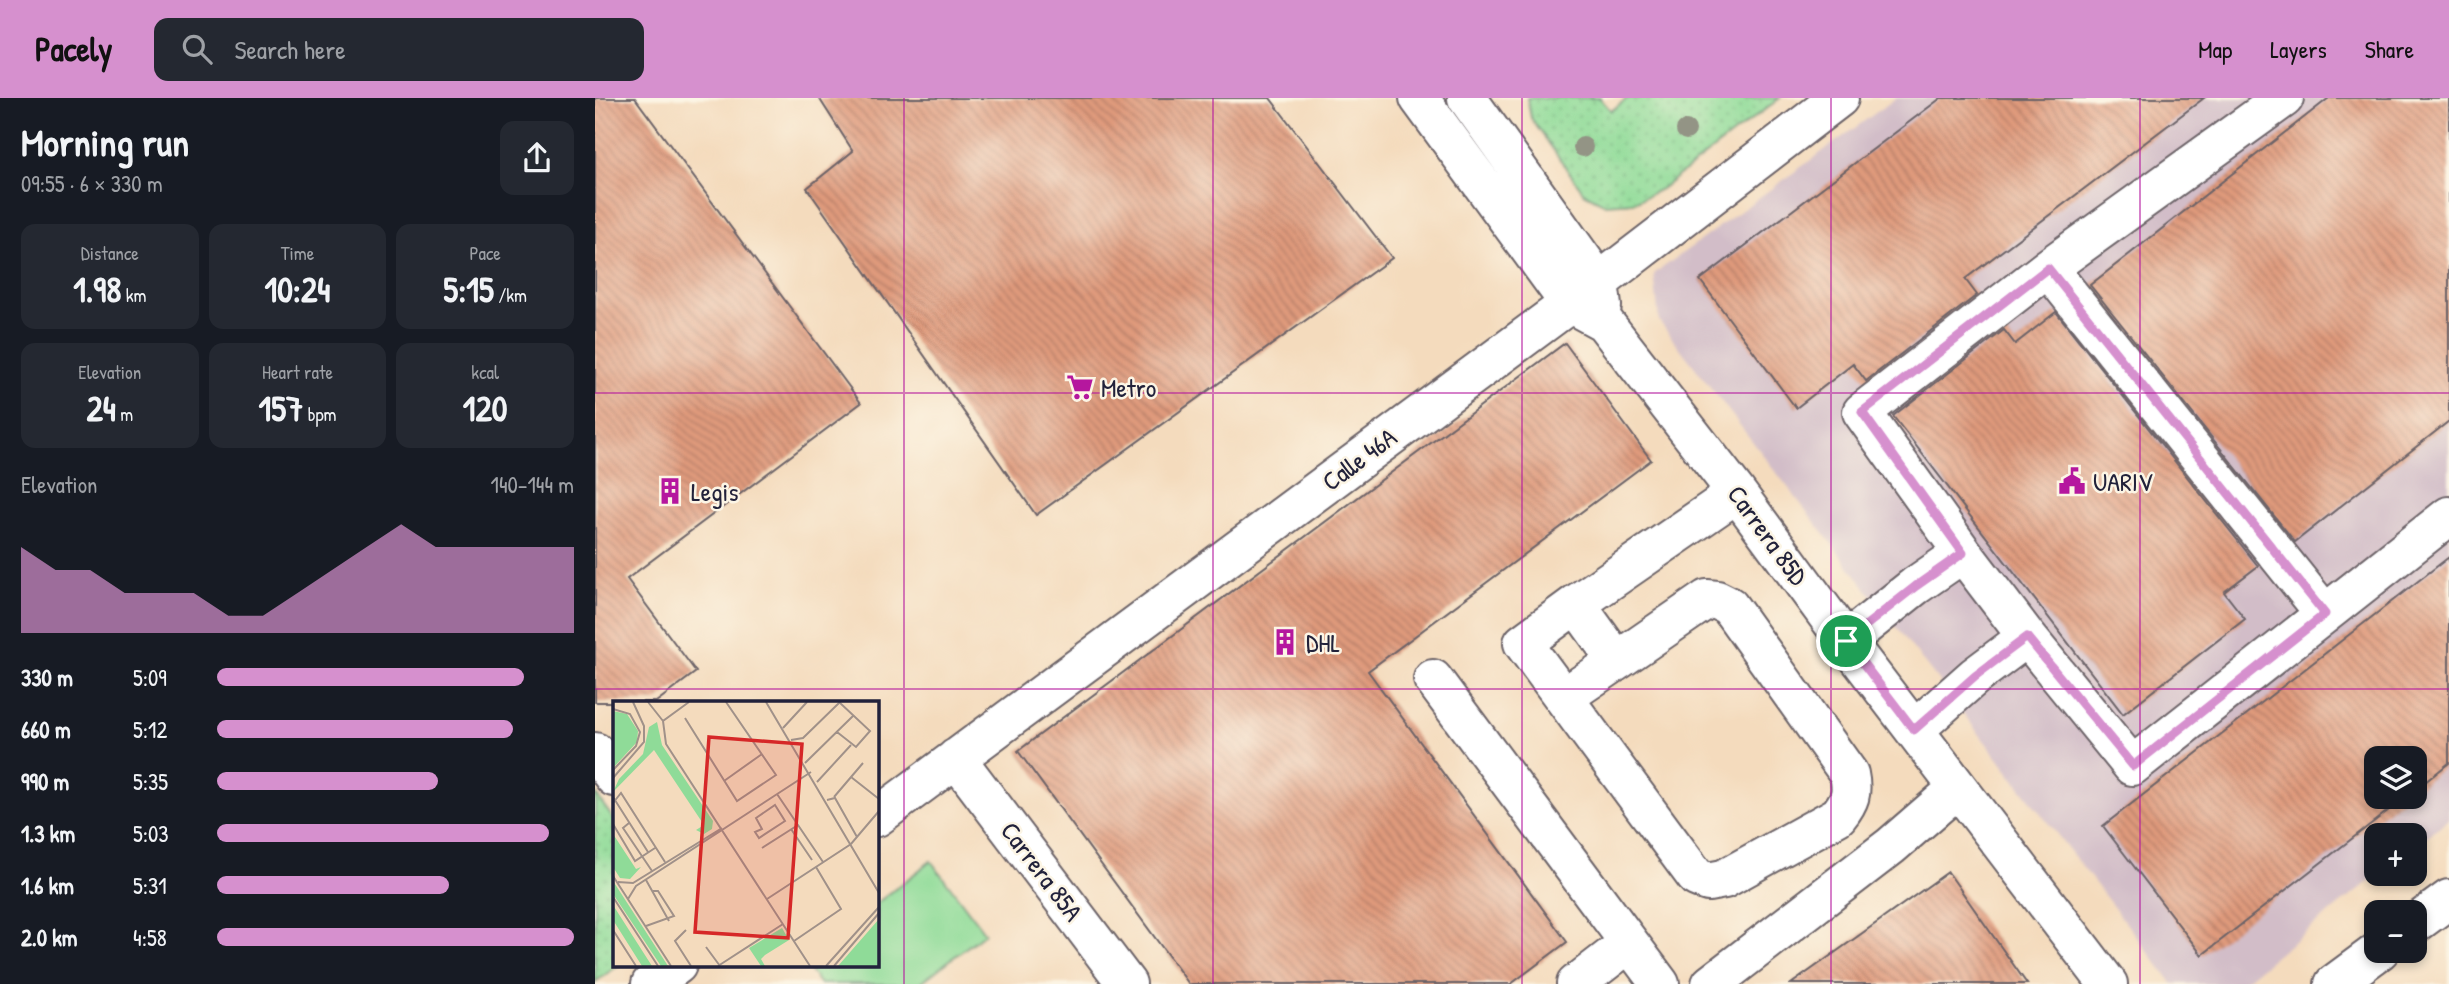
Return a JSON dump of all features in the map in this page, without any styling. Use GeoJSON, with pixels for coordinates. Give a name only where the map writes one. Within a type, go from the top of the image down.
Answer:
{"type":"FeatureCollection","features":[{"type":"Feature","properties":{"kind":"street","name":"Carrera 85D"},"geometry":{"type":"LineString","coordinates":[[1419,98],[1584,293]]}},
{"type":"Feature","properties":{"kind":"street","name":"Carrera 85D"},"geometry":{"type":"LineString","coordinates":[[1467,98],[1604,322],[2108,984]]}},
{"type":"Feature","properties":{"kind":"street","name":"Calle 46A"},"geometry":{"type":"LineString","coordinates":[[879,816],[1584,293],[1839,98]]}},
{"type":"Feature","properties":{"kind":"street"},"geometry":{"type":"LineString","coordinates":[[2284,98],[2048,268],[1862,412],[2027,637],[2133,766],[2449,516]]}},
{"type":"Feature","properties":{"kind":"street"},"geometry":{"type":"LineString","coordinates":[[2048,268],[2325,614]]}},
{"type":"Feature","properties":{"kind":"street"},"geometry":{"type":"LineString","coordinates":[[1564,697],[1707,599],[1717,600],[1729,606],[1849,774],[1852,790],[1849,802],[1838,816],[1724,879],[1707,882],[1696,877],[1523,643],[1737,494]]}},
{"type":"Feature","properties":{"kind":"street"},"geometry":{"type":"LineString","coordinates":[[1846,641],[1963,553]]}},
{"type":"Feature","properties":{"kind":"street"},"geometry":{"type":"LineString","coordinates":[[1576,604],[1617,661]]}},
{"type":"Feature","properties":{"kind":"street"},"geometry":{"type":"LineString","coordinates":[[1914,730],[1975,676],[2027,637]]}},
{"type":"Feature","properties":{"kind":"street"},"geometry":{"type":"LineString","coordinates":[[1433,679],[1660,984]]}},
{"type":"Feature","properties":{"kind":"street"},"geometry":{"type":"LineString","coordinates":[[595,752],[613,776]]}},
{"type":"Feature","properties":{"kind":"street","name":"Carrera 85A"},"geometry":{"type":"LineString","coordinates":[[956,758],[1127,984]]}},
{"type":"Feature","properties":{"kind":"street"},"geometry":{"type":"LineString","coordinates":[[1711,984],[1891,846],[1958,788]]}},
{"type":"Feature","properties":{"kind":"street"},"geometry":{"type":"LineString","coordinates":[[2427,915],[2449,899]]}},
{"type":"Feature","properties":{"kind":"street"},"geometry":{"type":"LineString","coordinates":[[1576,984],[1629,943]]}},
{"type":"Feature","properties":{"kind":"street"},"geometry":{"type":"LineString","coordinates":[[2334,984],[2364,962]]}},
{"type":"Feature","properties":{"kind":"street"},"geometry":{"type":"LineString","coordinates":[[651,984],[674,967]]}},
{"type":"Feature","properties":{"kind":"shaded area"},"geometry":{"type":"Polygon","coordinates":[[[1896,98],[2449,98],[2449,819],[2427,836],[2427,823],[2364,823],[2364,886],[2240,984],[2173,984],[1659,321],[1654,274],[1896,98]]]}},
{"type":"Feature","properties":{"kind":"green space"},"geometry":{"type":"Polygon","coordinates":[[[1527,98],[1600,98],[1611,111],[1628,98],[1780,98],[1661,189],[1635,202],[1605,204],[1584,193],[1531,118],[1527,98]]]}},
{"type":"Feature","properties":{"kind":"green space"},"geometry":{"type":"Polygon","coordinates":[[[595,793],[613,819],[613,967],[616,967],[595,982],[595,793]]]}},
{"type":"Feature","properties":{"kind":"green space"},"geometry":{"type":"Polygon","coordinates":[[[931,861],[985,933],[919,984],[820,984],[807,967],[879,967],[879,901],[931,861]]]}},
{"type":"Feature","properties":{"kind":"building","name":"Legis"},"geometry":{"type":"Polygon","coordinates":[[[595,98],[635,98],[861,403],[627,579],[696,672],[657,701],[595,702],[595,98]]]}},
{"type":"Feature","properties":{"kind":"building","name":"Metro"},"geometry":{"type":"Polygon","coordinates":[[[819,98],[1270,98],[1392,258],[1036,515],[807,188],[853,151],[819,98]]]}},
{"type":"Feature","properties":{"kind":"building"},"geometry":{"type":"Polygon","coordinates":[[[1941,98],[2204,98],[1965,279],[1977,295],[1866,381],[1853,364],[1796,408],[1700,280],[1941,98]]]}},
{"type":"Feature","properties":{"kind":"building"},"geometry":{"type":"Polygon","coordinates":[[[2329,98],[2449,98],[2449,421],[2295,542],[2090,285],[2329,98]]]}},
{"type":"Feature","properties":{"kind":"building","name":"UARIV"},"geometry":{"type":"Polygon","coordinates":[[[2056,312],[2258,566],[2224,592],[2245,619],[2123,714],[1893,416],[2004,330],[2015,344],[2056,312]]]}},
{"type":"Feature","properties":{"kind":"building","name":"DHL"},"geometry":{"type":"Polygon","coordinates":[[[1565,343],[1651,460],[1368,671],[1567,942],[1511,984],[1189,984],[1018,751],[1565,343]]]}},
{"type":"Feature","properties":{"kind":"building"},"geometry":{"type":"Polygon","coordinates":[[[2449,557],[2449,763],[2427,780],[2427,746],[2364,746],[2364,809],[2390,809],[2372,823],[2364,823],[2364,829],[2202,955],[2103,826],[2449,557]]]}},
{"type":"Feature","properties":{"kind":"building"},"geometry":{"type":"Polygon","coordinates":[[[1948,872],[2027,984],[1791,984],[1948,872]]]}},
{"type":"Feature","properties":{"kind":"place","name":"Metro"},"geometry":{"type":"Point","coordinates":[1080,387]}},
{"type":"Feature","properties":{"kind":"place","name":"UARIV"},"geometry":{"type":"Point","coordinates":[2072,481]}},
{"type":"Feature","properties":{"kind":"place","name":"Legis"},"geometry":{"type":"Point","coordinates":[670,491]}},
{"type":"Feature","properties":{"kind":"place","name":"DHL"},"geometry":{"type":"Point","coordinates":[1285,642]}},
{"type":"Feature","properties":{"kind":"route"},"geometry":{"type":"LineString","coordinates":[[2048,268],[2325,614],[2133,766],[2027,637],[1975,676],[1914,730],[1846,641],[1963,553],[1862,412],[2048,268]]}}]}
